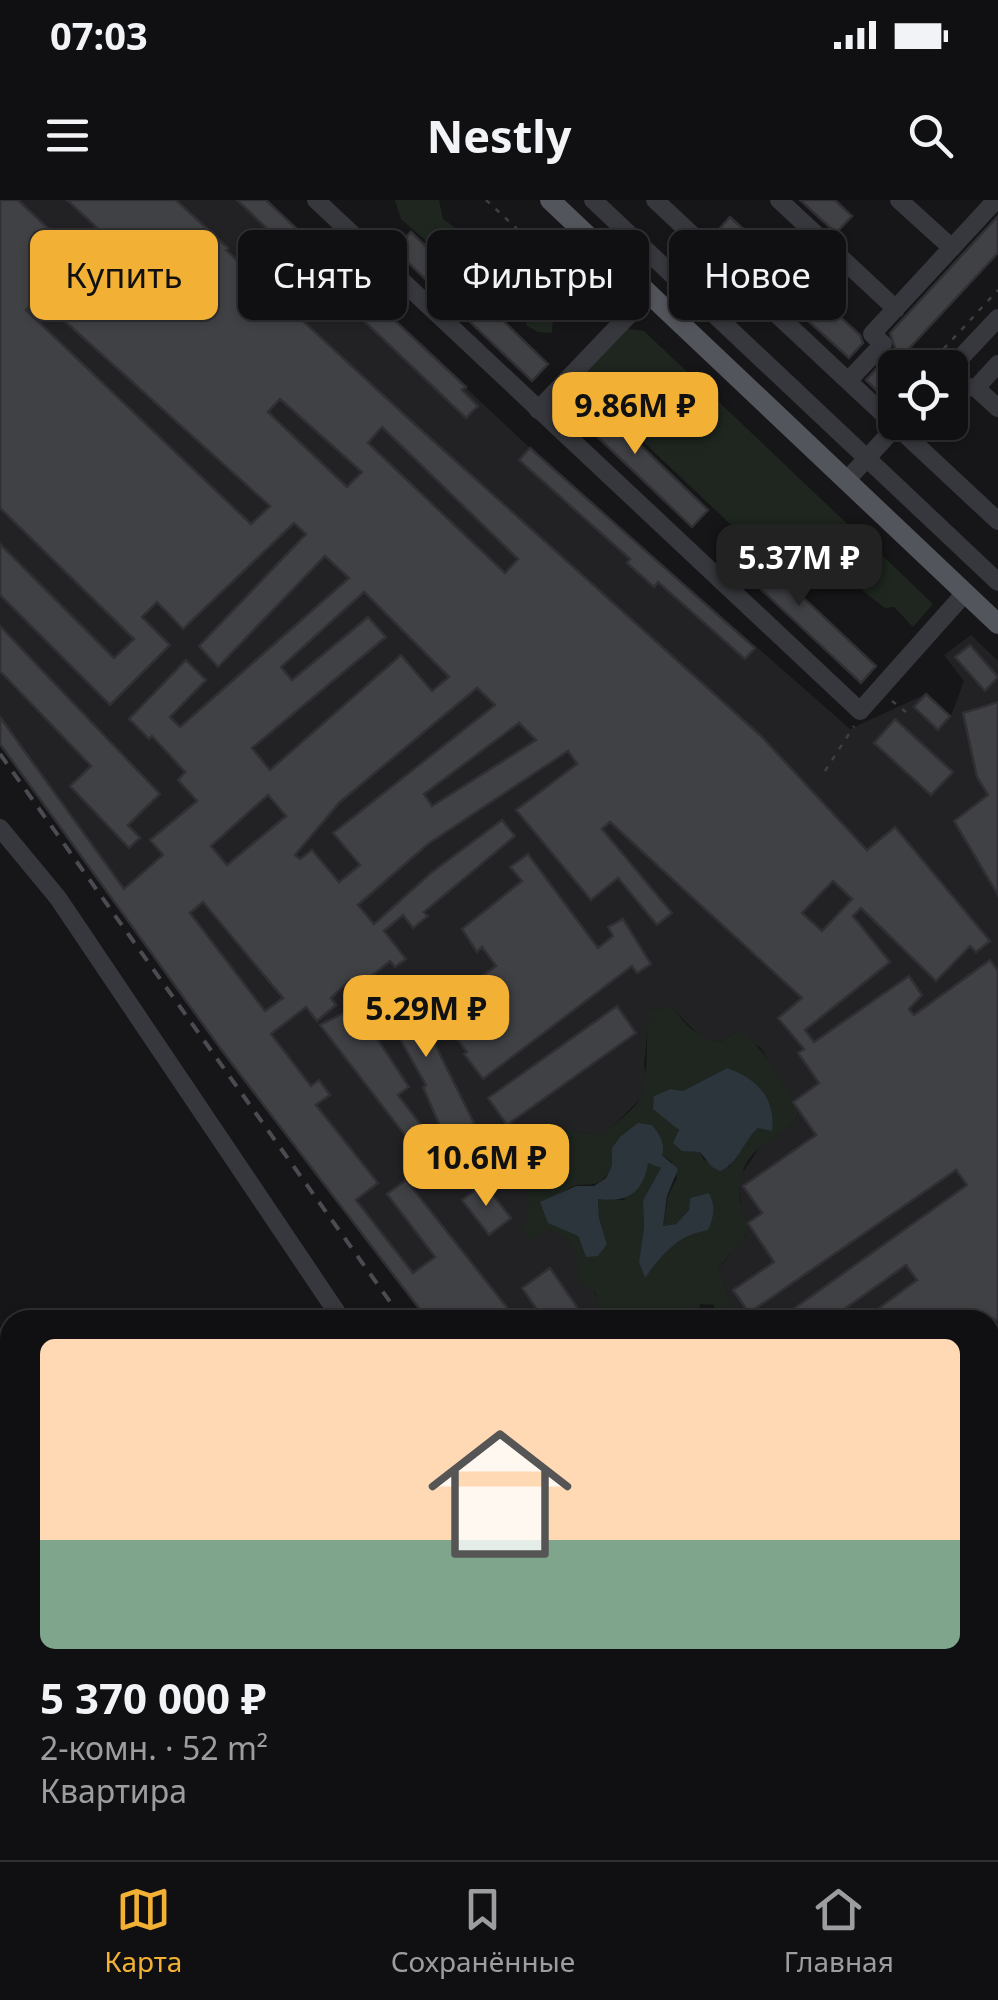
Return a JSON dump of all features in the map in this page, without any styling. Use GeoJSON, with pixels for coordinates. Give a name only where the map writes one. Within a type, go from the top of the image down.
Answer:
{"type":"FeatureCollection","features":[{"type":"Feature","properties":{"kind":"main road"},"geometry":{"type":"LineString","coordinates":[[553,201],[583,230]]}},
{"type":"Feature","properties":{"kind":"main road"},"geometry":{"type":"LineString","coordinates":[[649,294],[998,624]]}},
{"type":"Feature","properties":{"kind":"street"},"geometry":{"type":"LineString","coordinates":[[316,200],[860,711],[966,593]]}},
{"type":"Feature","properties":{"kind":"street"},"geometry":{"type":"LineString","coordinates":[[593,200],[996,577]]}},
{"type":"Feature","properties":{"kind":"street"},"geometry":{"type":"LineString","coordinates":[[655,200],[878,407]]}},
{"type":"Feature","properties":{"kind":"street"},"geometry":{"type":"LineString","coordinates":[[779,200],[896,309]]}},
{"type":"Feature","properties":{"kind":"street"},"geometry":{"type":"LineString","coordinates":[[899,200],[952,248]]}},
{"type":"Feature","properties":{"kind":"street"},"geometry":{"type":"LineString","coordinates":[[848,381],[883,344],[872,334],[996,200]]}},
{"type":"Feature","properties":{"kind":"street"},"geometry":{"type":"LineString","coordinates":[[968,350],[998,318]]}},
{"type":"Feature","properties":{"kind":"street"},"geometry":{"type":"LineString","coordinates":[[538,410],[624,320]]}},
{"type":"Feature","properties":{"kind":"street"},"geometry":{"type":"LineString","coordinates":[[976,388],[998,364]]}},
{"type":"Feature","properties":{"kind":"street"},"geometry":{"type":"LineString","coordinates":[[968,387],[976,388],[998,408]]}},
{"type":"Feature","properties":{"kind":"street"},"geometry":{"type":"LineString","coordinates":[[846,481],[883,440]]}},
{"type":"Feature","properties":{"kind":"street"},"geometry":{"type":"LineString","coordinates":[[914,440],[998,521]]}},
{"type":"Feature","properties":{"kind":"street"},"geometry":{"type":"LineString","coordinates":[[0,828],[58,898],[335,1310]]}},
{"type":"Feature","properties":{"kind":"path"},"geometry":{"type":"LineString","coordinates":[[486,200],[620,324]]}},
{"type":"Feature","properties":{"kind":"path"},"geometry":{"type":"LineString","coordinates":[[943,350],[998,290]]}},
{"type":"Feature","properties":{"kind":"path"},"geometry":{"type":"LineString","coordinates":[[878,690],[906,712]]}},
{"type":"Feature","properties":{"kind":"path"},"geometry":{"type":"LineString","coordinates":[[826,771],[852,734],[860,711]]}},
{"type":"Feature","properties":{"kind":"shaded area"},"geometry":{"type":"Polygon","coordinates":[[[0,200],[266,200],[298,230],[238,230],[238,320],[394,320],[530,448],[850,729],[926,694],[951,716],[964,681],[944,655],[971,635],[998,661],[998,1310],[733,1310],[719,1268],[746,1235],[739,1178],[762,1144],[794,1124],[798,1111],[761,1048],[736,1032],[721,1042],[703,1039],[670,1006],[650,1010],[644,1064],[647,1080],[640,1099],[604,1135],[576,1132],[519,1180],[547,1229],[559,1232],[575,1245],[601,1310],[420,1310],[223,1052],[0,744],[0,200]]]}},
{"type":"Feature","properties":{"kind":"shaded area"},"geometry":{"type":"Polygon","coordinates":[[[395,200],[439,200],[443,219],[459,230],[427,230],[427,242],[401,219],[395,200]]]}},
{"type":"Feature","properties":{"kind":"shaded area"},"geometry":{"type":"Polygon","coordinates":[[[525,320],[553,320],[552,333],[527,326],[525,320]]]}},
{"type":"Feature","properties":{"kind":"shaded area"},"geometry":{"type":"Polygon","coordinates":[[[624,328],[644,331],[859,535],[849,542],[813,540],[807,545],[815,584],[803,593],[617,417],[600,388],[580,380],[582,371],[624,328]]]}},
{"type":"Feature","properties":{"kind":"shaded area"},"geometry":{"type":"Polygon","coordinates":[[[862,536],[933,604],[913,627],[894,607],[885,608],[863,591],[868,566],[857,556],[862,536]]]}},
{"type":"Feature","properties":{"kind":"shaded area"},"geometry":{"type":"Polygon","coordinates":[[[671,1006],[692,1030],[712,1040],[721,1042],[736,1032],[746,1033],[774,1067],[798,1111],[794,1124],[762,1146],[743,1172],[740,1201],[747,1231],[719,1268],[733,1310],[714,1310],[714,1305],[700,1304],[699,1310],[600,1310],[595,1292],[578,1284],[578,1265],[570,1242],[547,1229],[533,1241],[522,1232],[528,1204],[515,1160],[562,1130],[603,1135],[634,1107],[645,1084],[650,1010],[671,1006]],[[727,1068],[683,1091],[671,1089],[653,1109],[674,1124],[704,1160],[729,1167],[758,1128],[727,1068]],[[662,1155],[612,1165],[601,1181],[577,1185],[564,1192],[548,1222],[578,1236],[586,1257],[607,1243],[598,1199],[624,1200],[647,1162],[661,1168],[643,1200],[639,1262],[645,1277],[666,1249],[696,1232],[709,1193],[690,1198],[689,1210],[676,1224],[663,1226],[668,1196],[677,1178],[671,1161],[662,1155]]]}},
{"type":"Feature","properties":{"kind":"shaded area"},"geometry":{"type":"Polygon","coordinates":[[[727,1068],[747,1077],[762,1091],[771,1109],[772,1131],[758,1128],[732,1163],[720,1171],[700,1152],[682,1151],[673,1143],[679,1130],[653,1109],[654,1096],[671,1089],[683,1091],[727,1068]]]}},
{"type":"Feature","properties":{"kind":"shaded area"},"geometry":{"type":"Polygon","coordinates":[[[638,1123],[652,1125],[662,1143],[662,1155],[678,1169],[667,1196],[663,1226],[676,1224],[689,1210],[690,1198],[709,1193],[713,1207],[708,1230],[672,1247],[645,1278],[639,1262],[643,1200],[661,1168],[648,1163],[638,1189],[626,1197],[598,1199],[607,1244],[598,1256],[586,1257],[578,1236],[548,1223],[540,1202],[576,1186],[594,1186],[606,1178],[612,1165],[612,1148],[638,1123]]]}},
{"type":"Feature","properties":{"kind":"building"},"geometry":{"type":"Polygon","coordinates":[[[0,200],[18,200],[50,230],[30,230],[30,306],[26,310],[30,320],[37,320],[251,524],[270,506],[64,320],[218,320],[218,239],[238,261],[238,320],[302,320],[761,736],[867,850],[895,827],[990,941],[976,952],[970,946],[936,981],[861,908],[853,916],[890,962],[805,1030],[814,1042],[909,976],[922,995],[909,1009],[914,1015],[990,960],[998,971],[998,1310],[876,1310],[917,1280],[906,1265],[843,1310],[792,1310],[967,1185],[956,1170],[753,1310],[747,1310],[733,1290],[774,1262],[748,1223],[762,1213],[743,1186],[816,1135],[793,1102],[819,1083],[798,1053],[804,1049],[778,1018],[802,998],[610,822],[602,829],[672,913],[657,925],[618,878],[591,900],[516,810],[577,764],[568,751],[428,844],[358,905],[374,924],[432,872],[502,820],[515,836],[424,912],[428,916],[413,928],[403,915],[384,931],[406,959],[395,967],[390,961],[356,989],[349,981],[331,998],[336,1005],[317,1021],[306,1007],[271,1034],[311,1086],[319,1080],[330,1095],[316,1105],[378,1183],[356,1200],[413,1273],[435,1257],[387,1194],[406,1180],[509,1310],[420,1310],[223,1052],[0,744],[0,717],[124,889],[163,855],[150,840],[197,801],[178,780],[185,772],[152,736],[149,739],[129,719],[186,660],[206,680],[170,717],[180,727],[349,578],[325,556],[218,667],[199,646],[306,534],[294,523],[183,629],[157,602],[142,617],[170,645],[110,705],[0,595],[0,544],[114,658],[134,639],[0,508],[0,200]],[[280,399],[268,412],[347,487],[362,472],[280,399]],[[382,427],[368,443],[505,573],[518,559],[382,427]],[[364,592],[281,667],[292,680],[368,617],[386,637],[252,748],[270,770],[401,655],[432,691],[449,677],[364,592]],[[477,688],[340,802],[295,855],[300,859],[312,850],[339,882],[360,865],[333,833],[495,705],[477,688]],[[519,723],[424,794],[432,806],[536,740],[519,723]],[[268,795],[211,846],[227,865],[286,816],[268,795]],[[833,881],[802,913],[822,931],[852,899],[833,881]],[[203,902],[190,913],[265,1011],[283,998],[203,902]]]}},
{"type":"Feature","properties":{"kind":"building"},"geometry":{"type":"Polygon","coordinates":[[[67,200],[176,200],[208,230],[99,230],[67,200]]]}},
{"type":"Feature","properties":{"kind":"building"},"geometry":{"type":"Polygon","coordinates":[[[237,200],[266,200],[298,230],[269,230],[237,200]]]}},
{"type":"Feature","properties":{"kind":"building"},"geometry":{"type":"Polygon","coordinates":[[[800,200],[835,200],[852,216],[839,230],[833,230],[800,200]]]}},
{"type":"Feature","properties":{"kind":"building"},"geometry":{"type":"Polygon","coordinates":[[[998,216],[998,253],[908,350],[893,350],[890,333],[998,216]]]}},
{"type":"Feature","properties":{"kind":"building"},"geometry":{"type":"Polygon","coordinates":[[[730,217],[744,230],[718,230],[730,217]]]}},
{"type":"Feature","properties":{"kind":"building"},"geometry":{"type":"Polygon","coordinates":[[[411,232],[427,247],[427,281],[407,261],[407,236],[411,232]]]}},
{"type":"Feature","properties":{"kind":"building"},"geometry":{"type":"Polygon","coordinates":[[[363,320],[394,320],[466,387],[462,390],[478,406],[466,418],[363,320]]]}},
{"type":"Feature","properties":{"kind":"building"},"geometry":{"type":"Polygon","coordinates":[[[468,320],[502,320],[548,364],[532,381],[468,320]]]}},
{"type":"Feature","properties":{"kind":"building"},"geometry":{"type":"Polygon","coordinates":[[[807,320],[843,320],[860,335],[863,343],[849,358],[807,320]]]}},
{"type":"Feature","properties":{"kind":"building"},"geometry":{"type":"Polygon","coordinates":[[[878,367],[878,392],[866,380],[878,367]]]}},
{"type":"Feature","properties":{"kind":"building"},"geometry":{"type":"Polygon","coordinates":[[[580,387],[708,510],[692,527],[563,404],[580,387]]]}},
{"type":"Feature","properties":{"kind":"building"},"geometry":{"type":"Polygon","coordinates":[[[530,448],[755,648],[745,659],[658,582],[654,587],[627,563],[630,559],[519,460],[530,448]]]}},
{"type":"Feature","properties":{"kind":"building"},"geometry":{"type":"Polygon","coordinates":[[[738,536],[876,666],[861,683],[722,553],[738,536]]]}},
{"type":"Feature","properties":{"kind":"building"},"geometry":{"type":"Polygon","coordinates":[[[0,626],[160,794],[128,825],[140,838],[129,848],[70,786],[91,766],[0,671],[0,626]]]}},
{"type":"Feature","properties":{"kind":"building"},"geometry":{"type":"Polygon","coordinates":[[[970,645],[998,677],[985,691],[955,657],[970,645]]]}},
{"type":"Feature","properties":{"kind":"building"},"geometry":{"type":"Polygon","coordinates":[[[926,694],[950,716],[938,730],[914,707],[926,694]]]}},
{"type":"Feature","properties":{"kind":"building"},"geometry":{"type":"Polygon","coordinates":[[[998,702],[998,895],[954,821],[988,795],[977,777],[963,713],[998,702]]]}},
{"type":"Feature","properties":{"kind":"building"},"geometry":{"type":"Polygon","coordinates":[[[895,719],[953,772],[931,795],[874,743],[895,719]]]}},
{"type":"Feature","properties":{"kind":"building"},"geometry":{"type":"Polygon","coordinates":[[[528,854],[598,948],[613,936],[608,927],[623,919],[651,964],[637,973],[632,966],[483,1079],[435,1010],[496,966],[482,947],[477,952],[462,929],[522,881],[510,867],[528,854]]]}},
{"type":"Feature","properties":{"kind":"building"},"geometry":{"type":"Polygon","coordinates":[[[404,982],[474,1123],[445,1138],[423,1087],[426,1085],[376,997],[404,982]]]}},
{"type":"Feature","properties":{"kind":"building"},"geometry":{"type":"Polygon","coordinates":[[[617,1006],[636,1033],[507,1125],[488,1098],[617,1006]]]}},
{"type":"Feature","properties":{"kind":"building"},"geometry":{"type":"Polygon","coordinates":[[[357,1008],[409,1087],[398,1095],[442,1152],[427,1164],[320,1025],[344,1013],[348,1017],[357,1008]]]}},
{"type":"Feature","properties":{"kind":"building"},"geometry":{"type":"Polygon","coordinates":[[[484,1183],[511,1218],[489,1235],[462,1200],[484,1183]]]}},
{"type":"Feature","properties":{"kind":"building"},"geometry":{"type":"Polygon","coordinates":[[[550,1268],[579,1310],[537,1310],[522,1288],[550,1268]]]}},
{"type":"Feature","properties":{"kind":"railway"},"geometry":{"type":"LineString","coordinates":[[0,754],[396,1310]]}}]}
